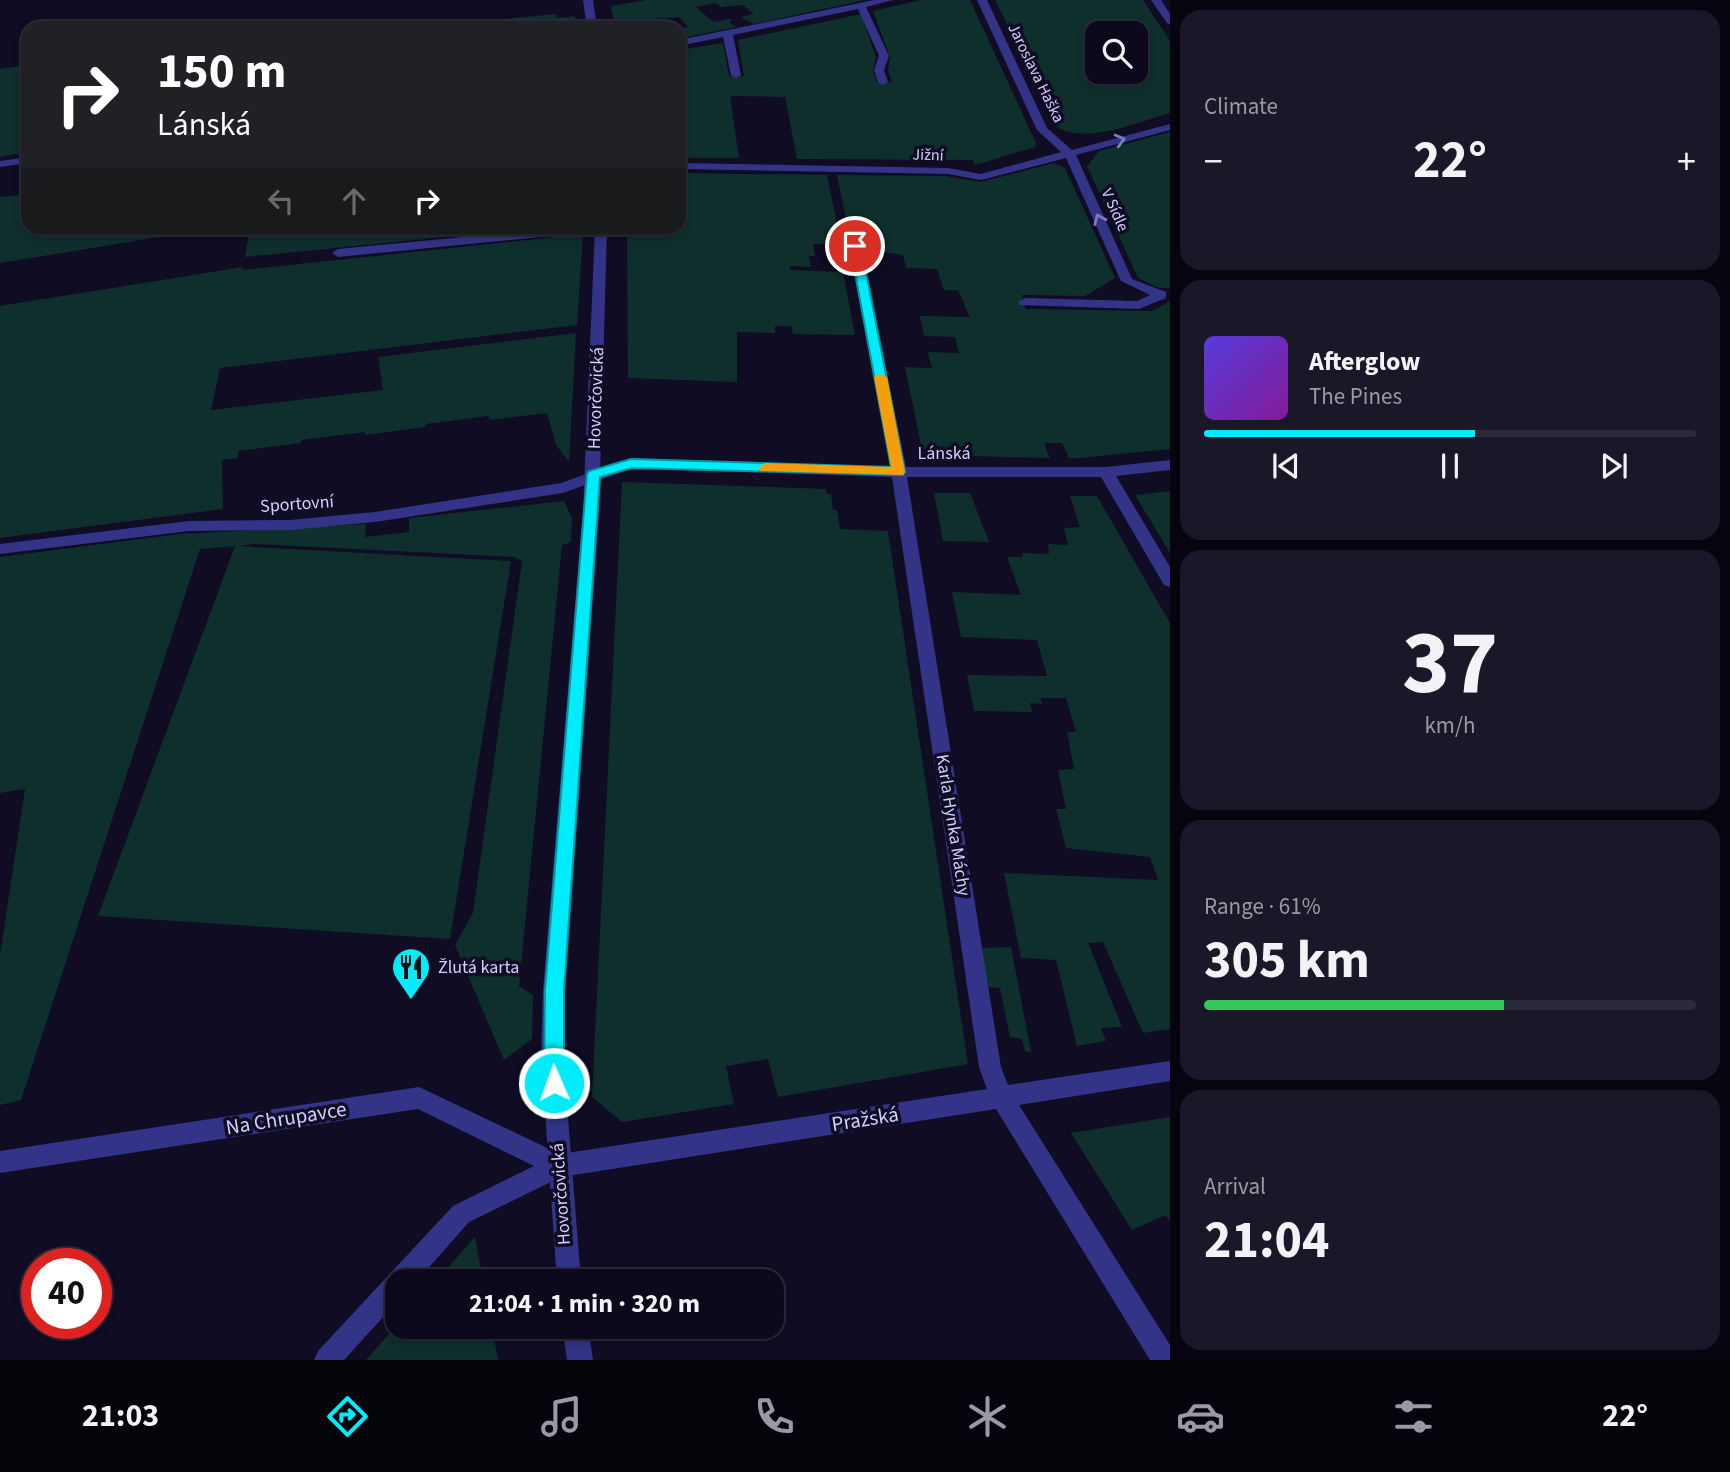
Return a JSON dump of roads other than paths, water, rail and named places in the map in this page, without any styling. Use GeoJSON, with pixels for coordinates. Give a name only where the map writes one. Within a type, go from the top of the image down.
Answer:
{"type":"FeatureCollection","features":[{"type":"Feature","properties":{"kind":"street"},"geometry":{"type":"LineString","coordinates":[[588,0],[591,21]]}},
{"type":"Feature","properties":{"kind":"street"},"geometry":{"type":"LineString","coordinates":[[686,42],[888,0]]}},
{"type":"Feature","properties":{"kind":"street","name":"Jaroslava Haška"},"geometry":{"type":"LineString","coordinates":[[982,0],[1042,130],[1070,154]]}},
{"type":"Feature","properties":{"kind":"street"},"geometry":{"type":"LineString","coordinates":[[1156,0],[1170,21]]}},
{"type":"Feature","properties":{"kind":"street"},"geometry":{"type":"LineString","coordinates":[[862,6],[884,56],[879,70],[883,82]]}},
{"type":"Feature","properties":{"kind":"street"},"geometry":{"type":"LineString","coordinates":[[728,35],[736,75]]}},
{"type":"Feature","properties":{"kind":"street","name":"Jižní"},"geometry":{"type":"LineString","coordinates":[[686,166],[948,171],[981,177],[1170,127]]}},
{"type":"Feature","properties":{"kind":"street","name":"V Sídle"},"geometry":{"type":"LineString","coordinates":[[1070,154],[1127,281]]}},
{"type":"Feature","properties":{"kind":"street"},"geometry":{"type":"LineString","coordinates":[[0,164],[21,161]]}},
{"type":"Feature","properties":{"kind":"street"},"geometry":{"type":"LineString","coordinates":[[338,253],[519,235]]}},
{"type":"Feature","properties":{"kind":"street","name":"Hovorčovická"},"geometry":{"type":"LineString","coordinates":[[568,1269],[552,1055],[554,990],[593,474],[601,235]]}},
{"type":"Feature","properties":{"kind":"street","name":"Karla Hynka Máchy"},"geometry":{"type":"LineString","coordinates":[[855,246],[898,472],[990,1067],[1002,1098],[1165,1360]]}},
{"type":"Feature","properties":{"kind":"street"},"geometry":{"type":"LineString","coordinates":[[1111,304],[1112,292],[1127,281],[1165,295]]}},
{"type":"Feature","properties":{"kind":"street"},"geometry":{"type":"LineString","coordinates":[[1025,302],[1139,305],[1165,295]]}},
{"type":"Feature","properties":{"kind":"street","name":"Lánská"},"geometry":{"type":"LineString","coordinates":[[593,474],[631,463],[898,472],[1106,472],[1170,465]]}},
{"type":"Feature","properties":{"kind":"street"},"geometry":{"type":"LineString","coordinates":[[1106,472],[1170,581]]}},
{"type":"Feature","properties":{"kind":"street","name":"Sportovní"},"geometry":{"type":"LineString","coordinates":[[0,549],[189,526],[290,525],[375,517],[563,488],[593,474]]}},
{"type":"Feature","properties":{"kind":"street","name":"Pražská"},"geometry":{"type":"LineString","coordinates":[[411,1269],[461,1214],[559,1166],[1170,1071]]}},
{"type":"Feature","properties":{"kind":"street","name":"Na Chrupavce"},"geometry":{"type":"LineString","coordinates":[[0,1162],[419,1098],[559,1166]]}},
{"type":"Feature","properties":{"kind":"street","name":"Pražská"},"geometry":{"type":"LineString","coordinates":[[327,1360],[385,1297]]}},
{"type":"Feature","properties":{"kind":"street"},"geometry":{"type":"LineString","coordinates":[[577,1339],[580,1360]]}},
{"type":"Feature","properties":{"kind":"place","name":"Žlutá karta"},"geometry":{"type":"Point","coordinates":[411,1001]}}]}
